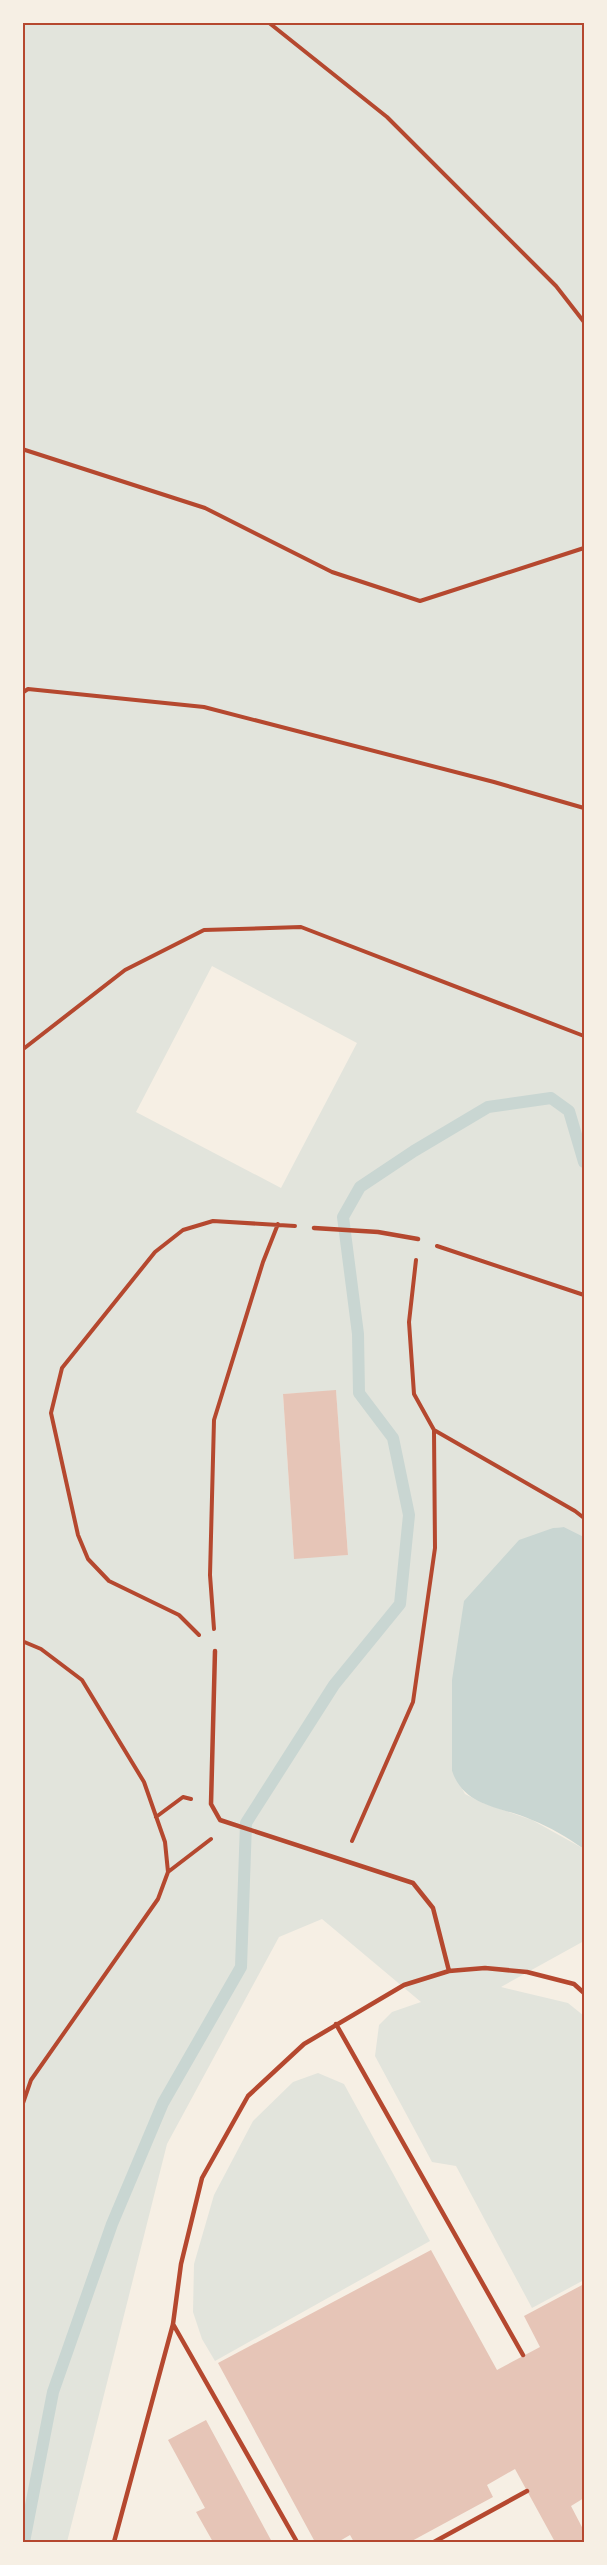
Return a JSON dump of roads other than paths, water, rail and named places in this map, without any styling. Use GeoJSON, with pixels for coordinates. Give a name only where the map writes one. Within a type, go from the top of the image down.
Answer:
{"type":"FeatureCollection","features":[{"type":"Feature","properties":{"kind":"lane"},"geometry":{"type":"LineString","coordinates":[[314,1228],[378,1232],[418,1239]]}},
{"type":"Feature","properties":{"kind":"lane"},"geometry":{"type":"LineString","coordinates":[[215,1651],[211,1804],[220,1820],[413,1883],[433,1908],[449,1971]]}},
{"type":"Feature","properties":{"kind":"lane"},"geometry":{"type":"LineString","coordinates":[[114,2542],[173,2324],[181,2264],[202,2178],[248,2096],[304,2044],[336,2024],[404,1985],[449,1971],[484,1968],[527,1972],[574,1983],[585,1993]]}},
{"type":"Feature","properties":{"kind":"lane"},"geometry":{"type":"LineString","coordinates":[[336,2024],[523,2355]]}},
{"type":"Feature","properties":{"kind":"lane"},"geometry":{"type":"LineString","coordinates":[[173,2324],[297,2542]]}},
{"type":"Feature","properties":{"kind":"lane"},"geometry":{"type":"LineString","coordinates":[[434,2542],[527,2491]]}},
{"type":"Feature","properties":{"kind":"waterway"},"geometry":{"type":"LineString","coordinates":[[24,2542],[53,2392],[112,2224],[163,2103],[241,1967],[246,1823],[334,1685],[400,1604],[409,1515],[393,1438],[359,1393],[358,1334],[343,1217],[360,1187],[414,1151],[488,1107],[551,1098],[569,1111],[584,1162]]}}]}
